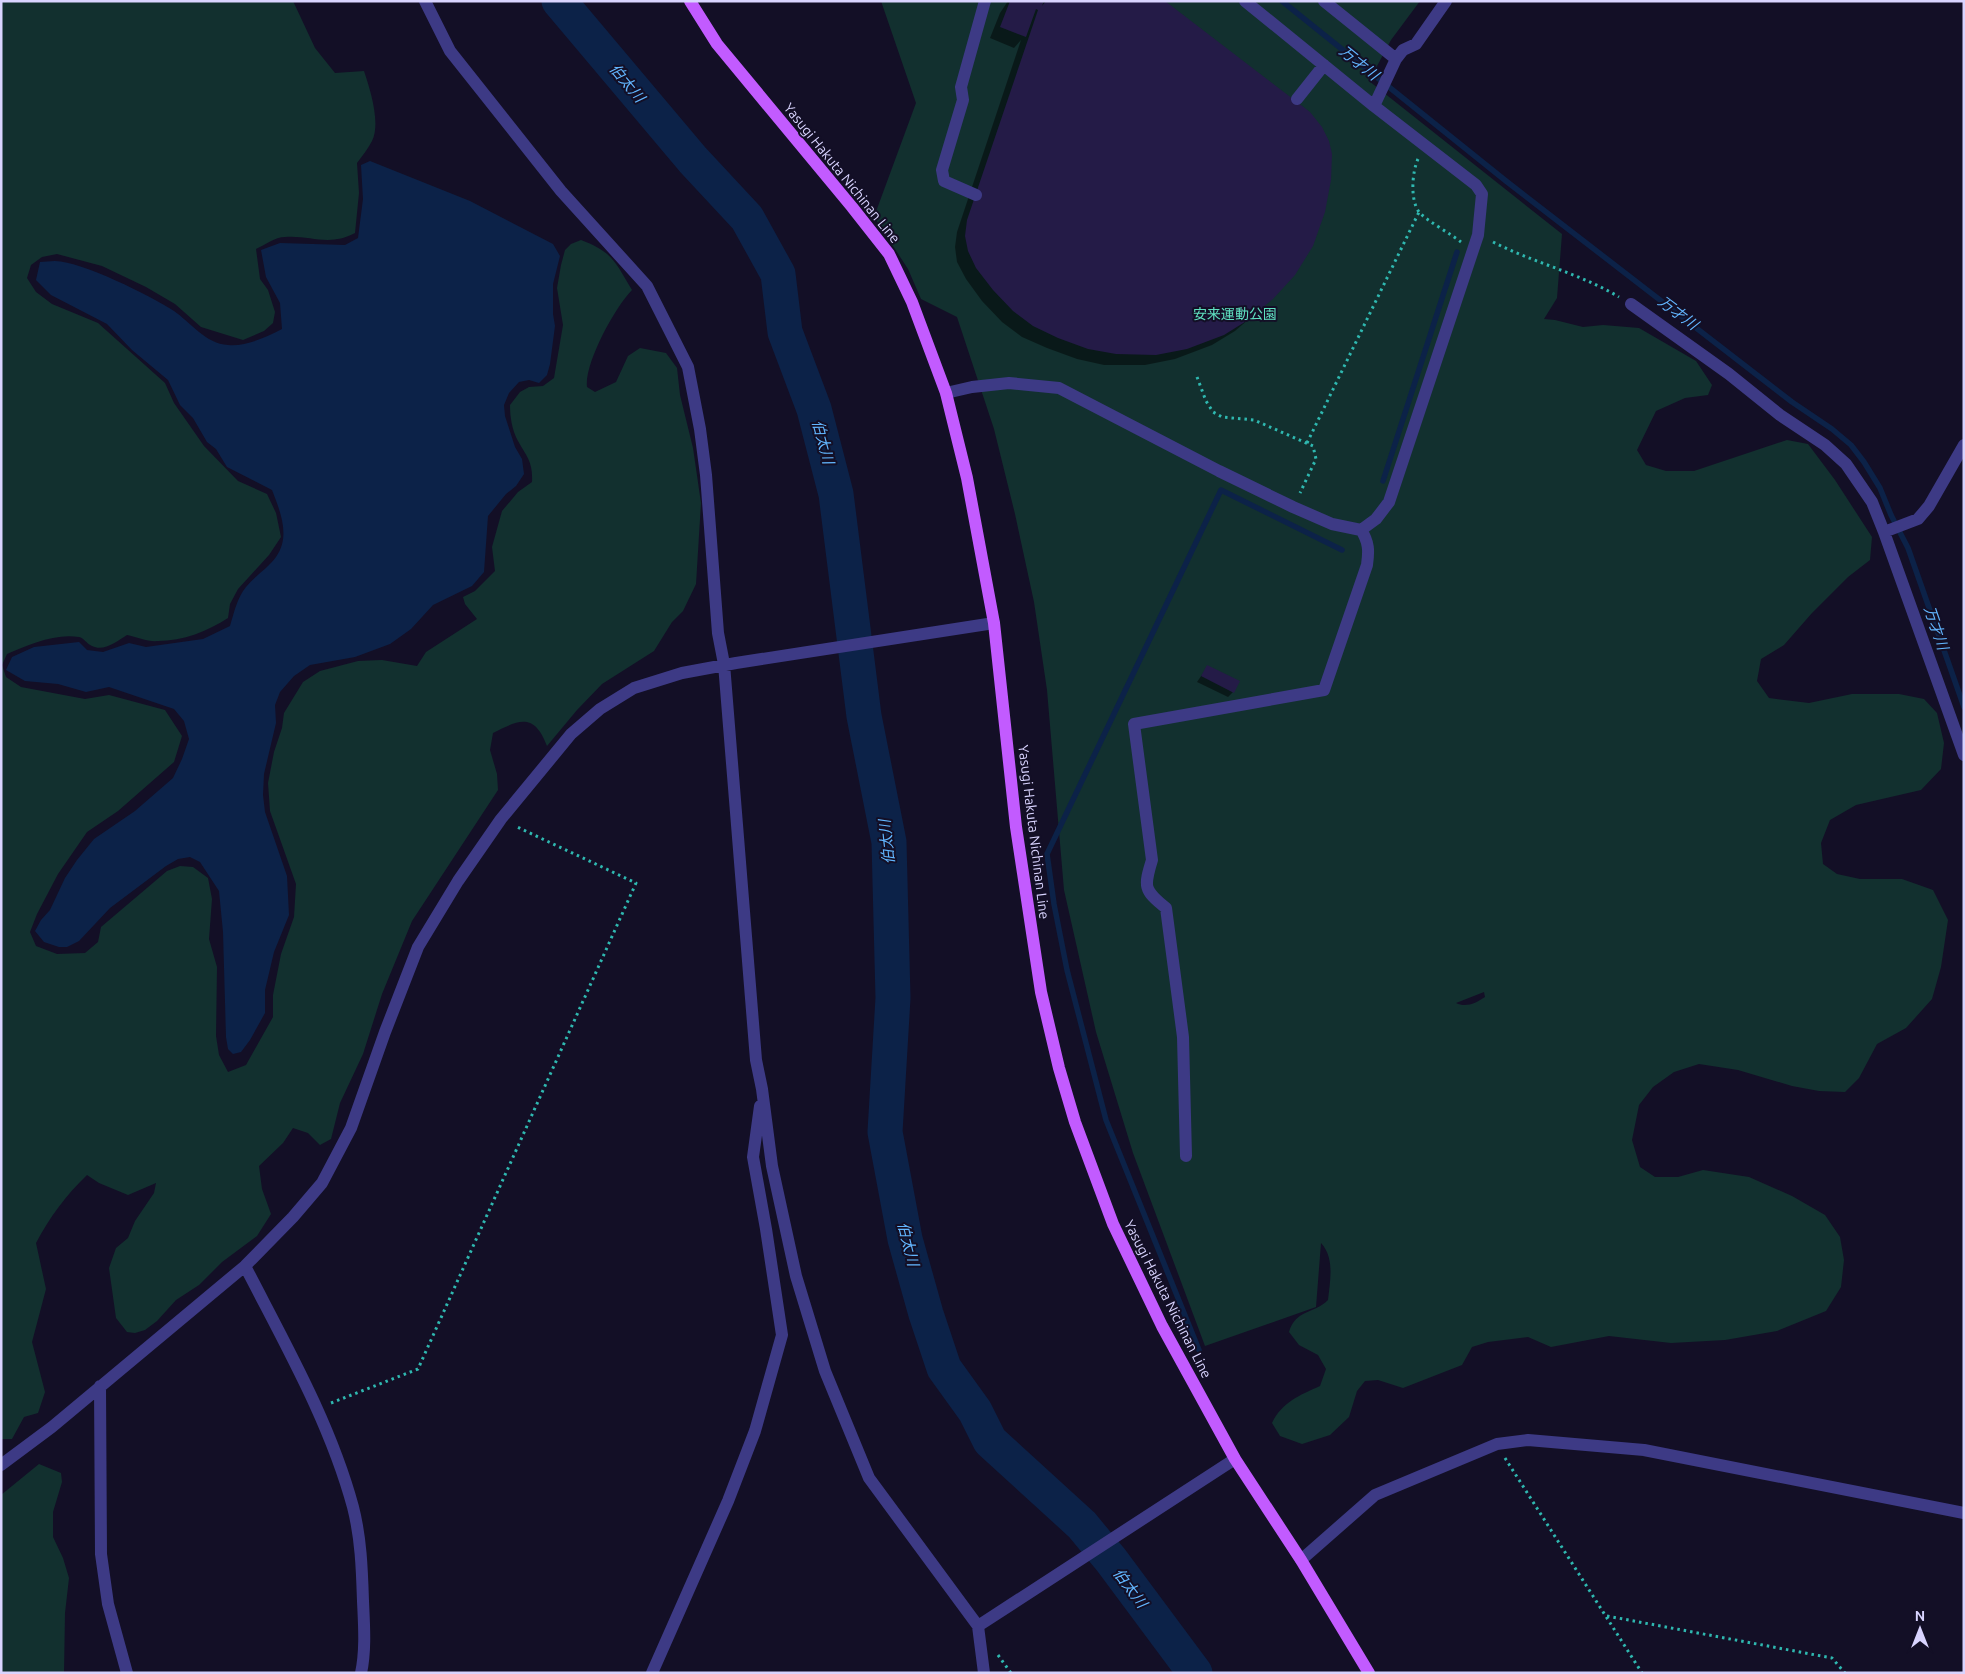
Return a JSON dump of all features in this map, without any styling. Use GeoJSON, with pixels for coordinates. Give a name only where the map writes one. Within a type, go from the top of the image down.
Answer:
{"type":"FeatureCollection","features":[{"type":"Feature","properties":{"kind":"main road","name":"Yasugi Hakuta Nichinan Line"},"geometry":{"type":"LineString","coordinates":[[690,1],[718,44],[889,254],[912,302],[946,393],[967,478],[994,623],[1016,827],[1041,992],[1059,1068],[1075,1122],[1112,1224],[1162,1326],[1235,1459],[1301,1560],[1369,1673]]}},
{"type":"Feature","properties":{"kind":"street"},"geometry":{"type":"LineString","coordinates":[[425,1],[450,51],[561,191],[647,286],[688,368],[700,429],[706,475],[718,633],[730,664],[756,1060],[762,1089],[772,1166],[796,1276],[825,1372],[869,1478],[978,1626],[984,1673]]}},
{"type":"Feature","properties":{"kind":"street"},"geometry":{"type":"LineString","coordinates":[[976,195],[944,181],[942,170],[963,100],[961,87],[984,1]]}},
{"type":"Feature","properties":{"kind":"street"},"geometry":{"type":"LineString","coordinates":[[946,393],[972,387],[1009,383],[1059,388],[1219,471],[1332,524],[1361,530],[1376,519],[1389,502],[1474,250],[1478,235],[1482,194],[1476,185],[1374,106],[1245,1]]}},
{"type":"Feature","properties":{"kind":"street"},"geometry":{"type":"LineString","coordinates":[[1324,1],[1396,59]]}},
{"type":"Feature","properties":{"kind":"street"},"geometry":{"type":"LineString","coordinates":[[1374,106],[1396,59],[1403,50],[1416,44],[1446,1]]}},
{"type":"Feature","properties":{"kind":"street"},"geometry":{"type":"LineString","coordinates":[[1297,99],[1324,65]]}},
{"type":"Feature","properties":{"kind":"street"},"geometry":{"type":"LineString","coordinates":[[1631,304],[1729,374],[1780,415],[1825,445],[1846,464],[1872,502],[1964,755]]}},
{"type":"Feature","properties":{"kind":"street"},"geometry":{"type":"LineString","coordinates":[[1884,532],[1918,519],[1929,506],[1964,445]]}},
{"type":"Feature","properties":{"kind":"street"},"geometry":{"type":"LineString","coordinates":[[1186,1156],[1183,1037],[1166,908],[1150,896],[1146,881],[1152,860],[1134,724],[1324,690],[1366,564],[1369,551],[1361,530]]}},
{"type":"Feature","properties":{"kind":"street"},"geometry":{"type":"LineString","coordinates":[[1,1465],[52,1427],[245,1266],[293,1217],[322,1183],[351,1128],[418,947],[458,881],[501,819],[571,734],[600,709],[634,688],[682,672],[994,623]]}},
{"type":"Feature","properties":{"kind":"street"},"geometry":{"type":"LineString","coordinates":[[652,1673],[728,1501],[755,1431],[782,1335],[753,1157],[762,1089]]}},
{"type":"Feature","properties":{"kind":"street"},"geometry":{"type":"LineString","coordinates":[[245,1266],[317,1409],[333,1447],[353,1508],[362,1559],[364,1623],[361,1673]]}},
{"type":"Feature","properties":{"kind":"street"},"geometry":{"type":"LineString","coordinates":[[100,1386],[101,1554],[108,1604],[127,1673]]}},
{"type":"Feature","properties":{"kind":"street"},"geometry":{"type":"LineString","coordinates":[[1301,1560],[1375,1495],[1497,1444],[1528,1440],[1644,1450],[1964,1513]]}},
{"type":"Feature","properties":{"kind":"street"},"geometry":{"type":"LineString","coordinates":[[978,1626],[1235,1459]]}},
{"type":"Feature","properties":{"kind":"path"},"geometry":{"type":"LineString","coordinates":[[1426,146],[1416,163],[1413,174],[1413,191],[1419,212],[1474,250]]}},
{"type":"Feature","properties":{"kind":"path"},"geometry":{"type":"LineString","coordinates":[[1307,443],[1419,212]]}},
{"type":"Feature","properties":{"kind":"path"},"geometry":{"type":"LineString","coordinates":[[1478,235],[1520,256],[1573,274],[1631,304]]}},
{"type":"Feature","properties":{"kind":"path"},"geometry":{"type":"LineString","coordinates":[[1197,377],[1206,401],[1213,412],[1222,417],[1254,420],[1313,446],[1316,459],[1293,507]]}},
{"type":"Feature","properties":{"kind":"path"},"geometry":{"type":"LineString","coordinates":[[317,1409],[418,1369],[636,883],[501,819]]}},
{"type":"Feature","properties":{"kind":"path"},"geometry":{"type":"LineString","coordinates":[[1497,1444],[1642,1673]]}},
{"type":"Feature","properties":{"kind":"path"},"geometry":{"type":"LineString","coordinates":[[1606,1616],[1832,1658],[1845,1673]]}},
{"type":"Feature","properties":{"kind":"green space"},"geometry":{"type":"Polygon","coordinates":[[[1,1],[293,1],[315,48],[335,73],[364,71],[375,116],[372,141],[357,163],[359,193],[355,233],[346,237],[328,240],[281,237],[256,249],[260,279],[268,290],[275,312],[273,323],[264,331],[243,340],[201,327],[175,304],[146,287],[102,266],[57,254],[42,257],[31,265],[27,278],[36,292],[52,304],[98,323],[165,383],[174,403],[204,446],[238,481],[267,494],[276,513],[281,537],[269,555],[238,589],[230,604],[228,618],[204,631],[167,641],[150,641],[127,635],[101,648],[92,646],[79,637],[51,638],[7,654],[2,665],[6,677],[21,687],[85,699],[109,695],[165,710],[182,736],[174,762],[118,811],[87,832],[58,874],[37,914],[30,932],[36,946],[57,954],[85,953],[98,942],[101,927],[167,871],[180,866],[193,867],[208,878],[212,899],[209,939],[217,967],[216,1036],[219,1055],[228,1072],[246,1065],[273,1017],[273,995],[281,954],[294,917],[296,884],[270,811],[268,783],[284,713],[303,682],[320,671],[358,661],[382,660],[417,666],[426,652],[477,619],[465,604],[463,597],[475,591],[495,571],[492,547],[502,511],[518,492],[532,482],[530,464],[513,428],[510,405],[520,392],[529,387],[543,386],[554,378],[563,325],[557,288],[565,250],[571,244],[581,240],[592,244],[607,254],[617,265],[632,290],[617,309],[595,351],[587,377],[587,387],[595,392],[616,382],[628,356],[640,348],[666,353],[677,368],[680,395],[693,448],[701,503],[696,584],[683,611],[672,622],[654,651],[602,684],[547,746],[537,728],[525,722],[518,722],[493,733],[490,750],[497,774],[498,790],[412,921],[382,994],[363,1054],[340,1103],[331,1139],[320,1145],[308,1133],[293,1128],[283,1143],[259,1166],[262,1189],[271,1214],[257,1236],[222,1262],[199,1285],[176,1300],[157,1321],[145,1330],[135,1333],[127,1332],[116,1318],[109,1268],[116,1248],[128,1238],[135,1221],[154,1193],[156,1183],[128,1195],[99,1183],[87,1175],[58,1207],[36,1243],[46,1289],[32,1342],[45,1392],[38,1413],[24,1417],[12,1439],[1,1439],[1,1]]]}},
{"type":"Feature","properties":{"kind":"green space","name":"安来運動公園"},"geometry":{"type":"Polygon","coordinates":[[[881,1],[1420,1],[1391,40],[1369,81],[1562,234],[1557,298],[1544,319],[1583,327],[1603,325],[1639,328],[1696,361],[1712,385],[1708,395],[1685,398],[1656,411],[1637,450],[1646,465],[1666,471],[1694,471],[1787,440],[1808,444],[1835,480],[1872,537],[1870,560],[1848,577],[1812,613],[1784,645],[1761,659],[1757,681],[1769,698],[1809,703],[1852,694],[1899,694],[1924,699],[1937,713],[1944,743],[1941,769],[1921,790],[1856,805],[1830,820],[1821,843],[1823,864],[1837,874],[1860,879],[1902,879],[1933,890],[1948,920],[1941,967],[1932,999],[1906,1028],[1877,1044],[1859,1078],[1845,1092],[1819,1091],[1792,1086],[1738,1070],[1699,1064],[1674,1072],[1653,1087],[1639,1105],[1632,1140],[1640,1167],[1655,1177],[1678,1177],[1703,1170],[1749,1177],[1792,1196],[1825,1215],[1840,1237],[1844,1260],[1841,1287],[1826,1311],[1777,1331],[1725,1340],[1671,1343],[1609,1336],[1551,1347],[1528,1337],[1488,1342],[1472,1347],[1462,1365],[1403,1388],[1378,1380],[1365,1381],[1357,1391],[1349,1417],[1330,1435],[1302,1444],[1280,1436],[1272,1423],[1286,1404],[1320,1386],[1326,1369],[1318,1355],[1299,1345],[1289,1332],[1296,1319],[1328,1300],[1330,1263],[1321,1243],[1316,1307],[1205,1346],[1133,1153],[1096,1032],[1064,890],[1047,690],[1034,602],[994,429],[957,317],[921,299],[908,269],[874,217],[916,103],[881,1]],[[1484,992],[1456,1003],[1463,1005],[1471,1004],[1485,997],[1484,992]]]}},
{"type":"Feature","properties":{"kind":"green space"},"geometry":{"type":"Polygon","coordinates":[[[39,1464],[61,1473],[62,1482],[53,1512],[53,1537],[63,1558],[69,1578],[65,1613],[64,1673],[1,1673],[1,1495],[39,1464]]]}},
{"type":"Feature","properties":{"kind":"water"},"geometry":{"type":"Polygon","coordinates":[[[370,161],[470,201],[553,244],[560,256],[553,284],[555,326],[550,364],[547,375],[539,383],[529,380],[519,382],[509,393],[504,405],[505,416],[515,447],[522,459],[524,474],[516,486],[506,494],[488,516],[484,572],[472,586],[433,605],[411,629],[390,644],[355,657],[310,665],[294,676],[280,692],[275,705],[276,723],[264,774],[263,795],[265,812],[287,876],[289,915],[274,952],[265,990],[265,1013],[241,1052],[233,1054],[228,1049],[226,1037],[223,932],[219,891],[200,862],[190,857],[178,859],[166,866],[110,908],[79,941],[67,947],[59,947],[44,942],[35,931],[41,920],[50,910],[65,878],[94,839],[135,811],[173,778],[189,739],[184,721],[174,709],[109,687],[86,692],[58,684],[25,681],[6,670],[12,657],[34,647],[79,642],[87,650],[103,652],[129,643],[146,647],[203,639],[230,626],[243,591],[273,561],[280,549],[283,541],[281,515],[272,490],[227,467],[216,449],[207,442],[193,418],[180,405],[168,380],[132,350],[107,324],[51,295],[36,280],[40,262],[55,261],[82,267],[116,280],[149,297],[174,311],[205,337],[220,344],[235,345],[256,341],[282,329],[280,303],[266,277],[261,250],[280,243],[345,245],[358,238],[363,199],[361,165],[370,161]]]}},
{"type":"Feature","properties":{"kind":"building"},"geometry":{"type":"Polygon","coordinates":[[[1010,1],[1044,1],[1042,6],[1046,1],[1165,1],[1310,112],[1322,127],[1329,141],[1332,154],[1331,180],[1325,212],[1313,246],[1295,275],[1273,299],[1248,320],[1224,335],[1187,349],[1156,355],[1116,354],[1088,349],[1033,326],[1013,311],[976,268],[968,251],[965,236],[967,220],[1038,10],[1036,9],[1026,37],[1000,27],[1010,1]]]}},
{"type":"Feature","properties":{"kind":"building"},"geometry":{"type":"Polygon","coordinates":[[[1207,665],[1240,681],[1234,693],[1201,676],[1207,665]]]}},
{"type":"Feature","properties":{"kind":"waterway","name":"伯太川"},"geometry":{"type":"LineString","coordinates":[[559,1],[693,160],[747,218],[778,274],[785,332],[814,409],[836,494],[864,716],[889,842],[893,998],[885,1132],[905,1239],[926,1314],[944,1368],[975,1411],[990,1441],[1082,1525],[1111,1560],[1195,1673]]}},
{"type":"Feature","properties":{"kind":"waterway","name":"万才川"},"geometry":{"type":"LineString","coordinates":[[1282,1],[1506,181],[1792,402],[1832,429],[1851,445],[1880,488],[1908,548],[1964,707]]}},
{"type":"Feature","properties":{"kind":"waterway"},"geometry":{"type":"LineString","coordinates":[[1383,481],[1457,252]]}},
{"type":"Feature","properties":{"kind":"waterway"},"geometry":{"type":"LineString","coordinates":[[1199,1350],[1106,1120],[1067,970],[1054,904],[1047,854],[1221,490],[1342,550]]}}]}
